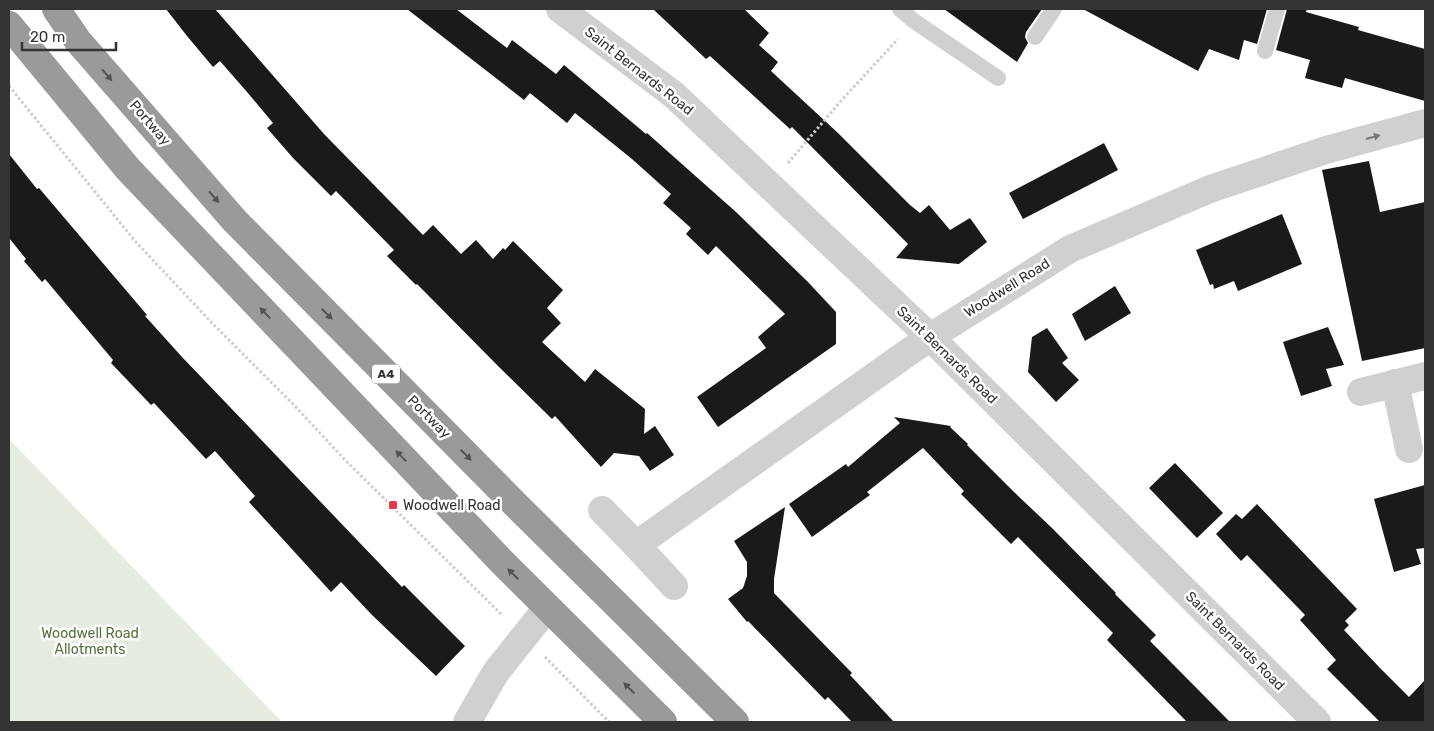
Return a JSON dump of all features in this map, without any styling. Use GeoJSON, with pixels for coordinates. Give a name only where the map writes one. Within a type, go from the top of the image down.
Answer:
{"type":"FeatureCollection","features":[{"type":"Feature","properties":{"kind":"highway","name":"Portway"},"geometry":{"type":"LineString","coordinates":[[56,9],[78,41],[235,221],[516,506],[735,722]]}},
{"type":"Feature","properties":{"kind":"highway"},"geometry":{"type":"LineString","coordinates":[[9,24],[128,169],[497,557],[663,722]]}},
{"type":"Feature","properties":{"kind":"street","name":"Saint Bernards Road"},"geometry":{"type":"LineString","coordinates":[[560,9],[674,95],[930,337],[1317,722]]}},
{"type":"Feature","properties":{"kind":"street","name":"Woodwell Road"},"geometry":{"type":"LineString","coordinates":[[636,545],[930,337],[1070,249],[1210,189],[1326,150],[1425,123]]}},
{"type":"Feature","properties":{"kind":"street"},"geometry":{"type":"LineString","coordinates":[[1361,392],[1425,376]]}},
{"type":"Feature","properties":{"kind":"street"},"geometry":{"type":"LineString","coordinates":[[1395,383],[1409,449]]}},
{"type":"Feature","properties":{"kind":"street"},"geometry":{"type":"LineString","coordinates":[[602,510],[674,586]]}},
{"type":"Feature","properties":{"kind":"street"},"geometry":{"type":"LineString","coordinates":[[467,722],[496,672],[547,608]]}},
{"type":"Feature","properties":{"kind":"lane"},"geometry":{"type":"LineString","coordinates":[[900,9],[914,21],[998,78]]}},
{"type":"Feature","properties":{"kind":"lane"},"geometry":{"type":"LineString","coordinates":[[1036,37],[1054,9]]}},
{"type":"Feature","properties":{"kind":"lane"},"geometry":{"type":"LineString","coordinates":[[1265,51],[1277,9]]}},
{"type":"Feature","properties":{"kind":"path"},"geometry":{"type":"LineString","coordinates":[[793,158],[840,102],[914,21]]}},
{"type":"Feature","properties":{"kind":"path"},"geometry":{"type":"LineString","coordinates":[[9,86],[135,241],[212,323],[293,404],[344,459],[609,722]]}},
{"type":"Feature","properties":{"kind":"green space","name":"Woodwell Road Allotments"},"geometry":{"type":"Polygon","coordinates":[[[9,439],[282,722],[11,722],[9,719],[9,439]]]}},
{"type":"Feature","properties":{"kind":"building"},"geometry":{"type":"Polygon","coordinates":[[[166,9],[215,9],[324,134],[423,235],[433,225],[461,254],[476,240],[493,259],[513,241],[563,290],[547,308],[561,323],[542,342],[585,382],[595,369],[645,409],[644,434],[655,426],[674,455],[650,471],[639,456],[614,453],[601,467],[555,416],[552,419],[387,256],[394,250],[336,191],[331,196],[293,158],[267,128],[273,123],[247,92],[220,61],[213,67],[166,9]]]}},
{"type":"Feature","properties":{"kind":"building"},"geometry":{"type":"Polygon","coordinates":[[[407,9],[456,9],[507,48],[512,40],[556,74],[564,65],[647,133],[736,212],[808,282],[836,312],[836,344],[718,427],[697,397],[766,348],[758,337],[785,314],[716,246],[708,255],[686,234],[691,228],[663,203],[671,194],[632,159],[575,113],[567,123],[530,93],[524,100],[407,9]]]}},
{"type":"Feature","properties":{"kind":"building"},"geometry":{"type":"Polygon","coordinates":[[[653,9],[744,9],[769,33],[759,45],[778,62],[771,71],[838,133],[910,205],[920,213],[929,205],[950,230],[970,218],[987,242],[959,264],[896,258],[908,244],[792,127],[790,129],[710,56],[706,59],[653,9]]]}},
{"type":"Feature","properties":{"kind":"building"},"geometry":{"type":"Polygon","coordinates":[[[944,9],[1042,9],[1026,32],[1025,37],[1028,43],[1017,62],[944,9]]]}},
{"type":"Feature","properties":{"kind":"building"},"geometry":{"type":"Polygon","coordinates":[[[1083,9],[1267,9],[1257,44],[1244,40],[1239,60],[1209,49],[1198,71],[1083,9]]]}},
{"type":"Feature","properties":{"kind":"building"},"geometry":{"type":"Polygon","coordinates":[[[1287,9],[1307,9],[1306,12],[1359,27],[1358,30],[1425,49],[1425,101],[1345,78],[1342,88],[1305,78],[1310,60],[1276,50],[1287,9]]]}},
{"type":"Feature","properties":{"kind":"building"},"geometry":{"type":"Polygon","coordinates":[[[1104,143],[1118,170],[1023,219],[1009,193],[1104,143]]]}},
{"type":"Feature","properties":{"kind":"building"},"geometry":{"type":"Polygon","coordinates":[[[9,154],[37,189],[39,188],[147,315],[145,316],[182,357],[402,587],[404,585],[465,646],[436,676],[372,615],[341,582],[331,592],[249,502],[255,496],[215,451],[206,459],[154,403],[151,405],[111,363],[113,360],[45,279],[42,282],[24,261],[26,259],[9,238],[9,154]]]}},
{"type":"Feature","properties":{"kind":"building"},"geometry":{"type":"Polygon","coordinates":[[[1369,161],[1380,212],[1425,202],[1425,348],[1362,361],[1322,170],[1369,161]]]}},
{"type":"Feature","properties":{"kind":"building"},"geometry":{"type":"Polygon","coordinates":[[[1282,214],[1302,264],[1238,291],[1234,281],[1214,289],[1213,284],[1210,285],[1196,250],[1282,214]]]}},
{"type":"Feature","properties":{"kind":"building"},"geometry":{"type":"Polygon","coordinates":[[[1115,286],[1131,313],[1085,341],[1072,314],[1115,286]]]}},
{"type":"Feature","properties":{"kind":"building"},"geometry":{"type":"Polygon","coordinates":[[[1328,327],[1344,365],[1326,369],[1332,386],[1301,396],[1283,342],[1328,327]]]}},
{"type":"Feature","properties":{"kind":"building"},"geometry":{"type":"Polygon","coordinates":[[[1047,328],[1068,358],[1062,363],[1079,380],[1056,402],[1028,372],[1032,337],[1047,328]]]}},
{"type":"Feature","properties":{"kind":"building"},"geometry":{"type":"Polygon","coordinates":[[[894,417],[951,426],[967,445],[1052,528],[1156,635],[1150,641],[1230,722],[1187,722],[1107,640],[1113,633],[1018,537],[1011,544],[961,494],[964,491],[923,448],[867,492],[870,495],[812,537],[789,504],[846,464],[848,467],[900,423],[894,417]]]}},
{"type":"Feature","properties":{"kind":"building"},"geometry":{"type":"Polygon","coordinates":[[[1175,463],[1223,513],[1197,538],[1149,488],[1175,463]]]}},
{"type":"Feature","properties":{"kind":"building"},"geometry":{"type":"Polygon","coordinates":[[[1425,485],[1425,548],[1416,549],[1421,564],[1394,572],[1374,499],[1425,485]]]}},
{"type":"Feature","properties":{"kind":"building"},"geometry":{"type":"Polygon","coordinates":[[[1257,504],[1357,609],[1345,621],[1349,625],[1344,630],[1380,668],[1409,697],[1425,680],[1425,722],[1380,722],[1327,669],[1336,660],[1300,620],[1305,615],[1247,555],[1241,561],[1216,534],[1236,514],[1242,519],[1257,504]]]}},
{"type":"Feature","properties":{"kind":"building"},"geometry":{"type":"Polygon","coordinates":[[[785,507],[774,579],[774,593],[852,673],[850,675],[894,722],[852,722],[828,697],[825,700],[747,622],[728,599],[743,588],[747,576],[747,562],[734,541],[785,507]]]}},
{"type":"Feature","properties":{"kind":"place","name":"Woodwell Road"},"geometry":{"type":"Point","coordinates":[393,505]}}]}
